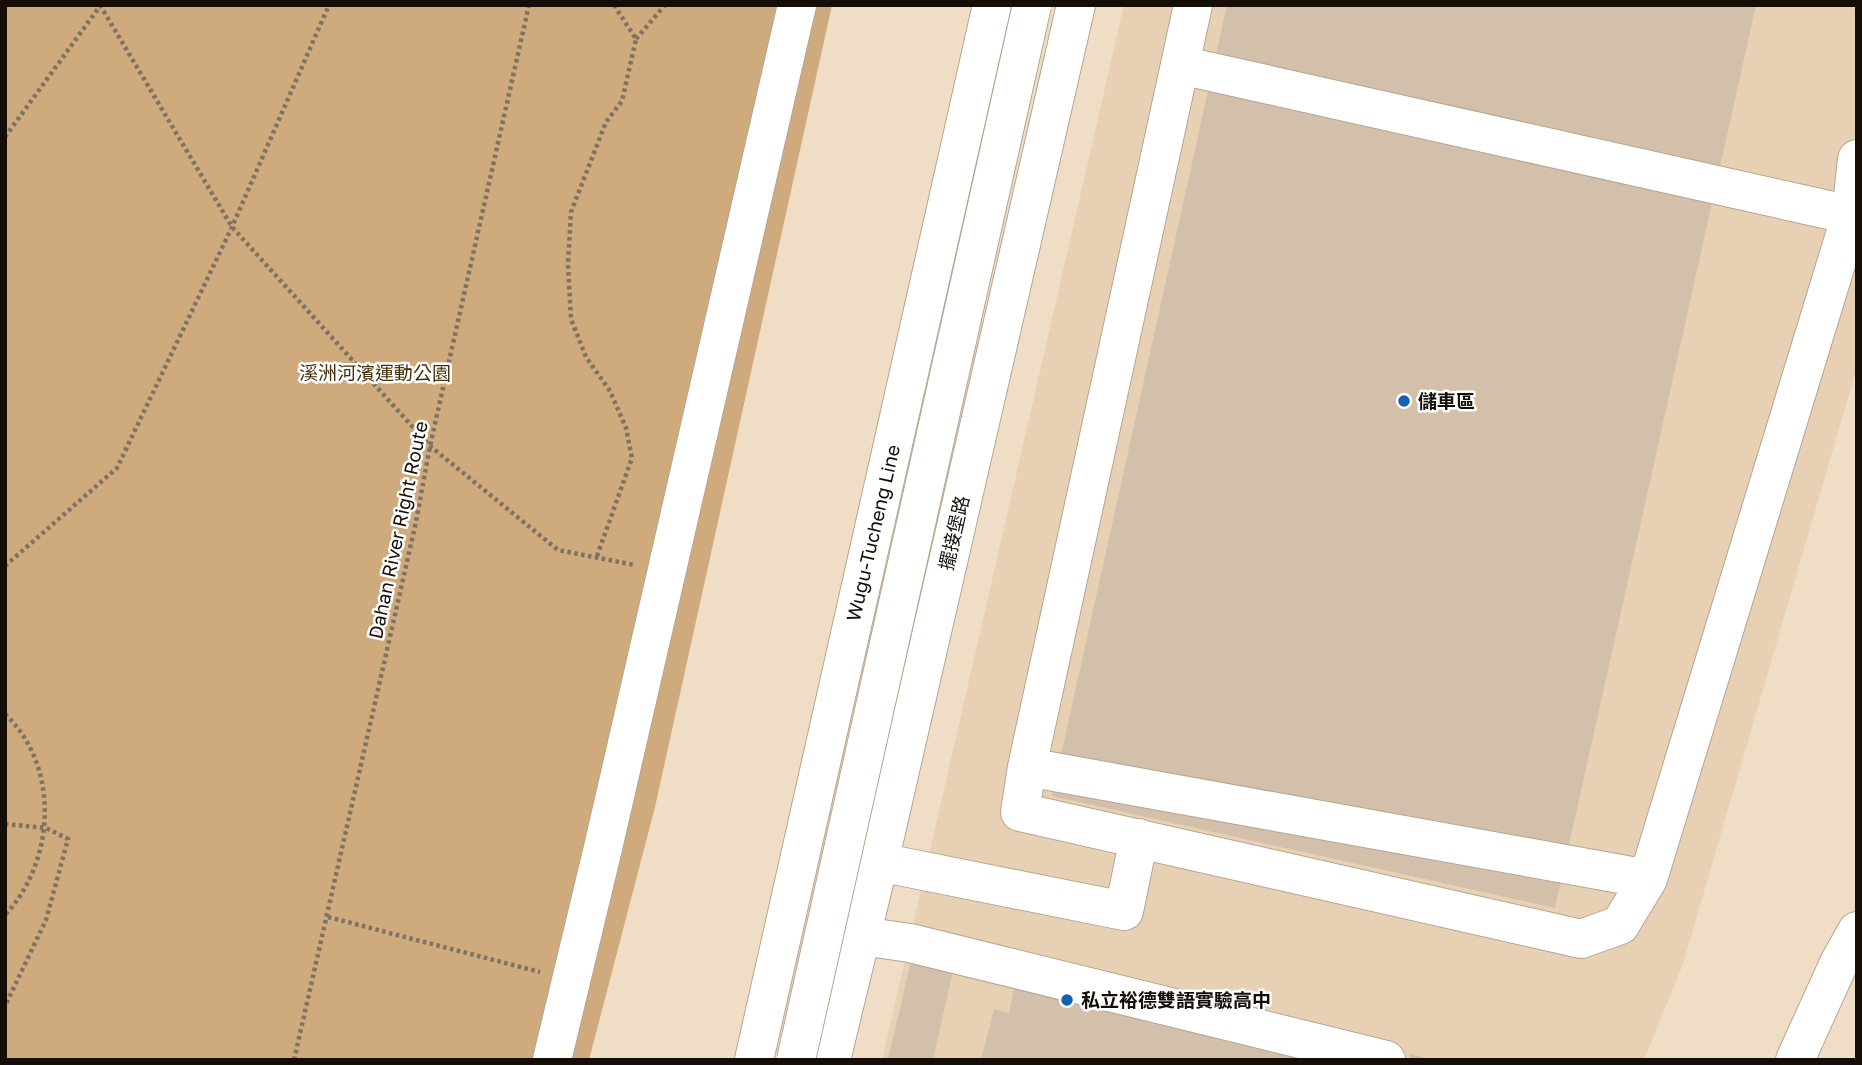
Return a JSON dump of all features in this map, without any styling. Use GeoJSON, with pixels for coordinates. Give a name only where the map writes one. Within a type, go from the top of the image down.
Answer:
{"type":"FeatureCollection","features":[{"type":"Feature","properties":{"kind":"main road"},"geometry":{"type":"LineString","coordinates":[[552,1060],[797,5]]}},
{"type":"Feature","properties":{"kind":"main road","name":"Wugu-Tucheng Line"},"geometry":{"type":"LineString","coordinates":[[754,1060],[992,5]]}},
{"type":"Feature","properties":{"kind":"main road"},"geometry":{"type":"LineString","coordinates":[[778,1060],[1013,5]]}},
{"type":"Feature","properties":{"kind":"main road","name":"Wugu-Tucheng Line"},"geometry":{"type":"LineString","coordinates":[[796,1060],[1032,5]]}},
{"type":"Feature","properties":{"kind":"main road","name":"擺接堡路"},"geometry":{"type":"LineString","coordinates":[[831,1060],[1076,5]]}},
{"type":"Feature","properties":{"kind":"main road"},"geometry":{"type":"LineString","coordinates":[[1193,5],[1027,767],[1020,812],[1581,939],[1619,925],[1648,878],[1850,215],[1857,159]]}},
{"type":"Feature","properties":{"kind":"main road"},"geometry":{"type":"LineString","coordinates":[[1180,65],[1850,215]]}},
{"type":"Feature","properties":{"kind":"main road"},"geometry":{"type":"LineString","coordinates":[[919,426],[976,438]]}},
{"type":"Feature","properties":{"kind":"main road"},"geometry":{"type":"LineString","coordinates":[[1027,767],[1648,878]]}},
{"type":"Feature","properties":{"kind":"main road"},"geometry":{"type":"LineString","coordinates":[[878,862],[1124,911],[1139,838]]}},
{"type":"Feature","properties":{"kind":"main road"},"geometry":{"type":"LineString","coordinates":[[1795,1060],[1839,963],[1857,931]]}},
{"type":"Feature","properties":{"kind":"main road"},"geometry":{"type":"LineString","coordinates":[[861,936],[910,943],[1386,1060]]}},
{"type":"Feature","properties":{"kind":"path"},"geometry":{"type":"LineString","coordinates":[[5,137],[100,5],[232,227],[430,446],[558,550],[645,567]]}},
{"type":"Feature","properties":{"kind":"path"},"geometry":{"type":"LineString","coordinates":[[5,566],[117,468],[232,227],[329,5]]}},
{"type":"Feature","properties":{"kind":"path","name":"Dahan River Right Route"},"geometry":{"type":"LineString","coordinates":[[294,1060],[416,522],[430,446],[529,5]]}},
{"type":"Feature","properties":{"kind":"path"},"geometry":{"type":"LineString","coordinates":[[614,5],[636,39]]}},
{"type":"Feature","properties":{"kind":"path"},"geometry":{"type":"LineString","coordinates":[[597,556],[632,458],[626,428],[610,391],[586,357],[571,318],[568,264],[571,212],[606,122],[622,101],[636,39],[665,5]]}},
{"type":"Feature","properties":{"kind":"path"},"geometry":{"type":"LineString","coordinates":[[5,714],[12,720],[32,753],[44,789],[46,828],[37,866],[18,901],[5,915]]}},
{"type":"Feature","properties":{"kind":"path"},"geometry":{"type":"LineString","coordinates":[[5,824],[46,828],[68,839],[46,920],[5,1006]]}},
{"type":"Feature","properties":{"kind":"path"},"geometry":{"type":"LineString","coordinates":[[328,917],[550,975]]}},
{"type":"Feature","properties":{"kind":"shaded area"},"geometry":{"type":"Polygon","coordinates":[[[1124,5],[1857,5],[1857,367],[1683,964],[1644,1060],[882,1060],[1124,5]]]}},
{"type":"Feature","properties":{"kind":"green space","name":"溪洲河濱運動公園"},"geometry":{"type":"Polygon","coordinates":[[[5,5],[832,5],[655,807],[589,1060],[5,1060],[5,5]]]}},
{"type":"Feature","properties":{"kind":"building","name":"儲車區"},"geometry":{"type":"Polygon","coordinates":[[[1227,5],[1756,5],[1555,908],[1052,796],[1227,5]]]}},
{"type":"Feature","properties":{"kind":"building"},"geometry":{"type":"Polygon","coordinates":[[[912,957],[954,966],[933,1060],[888,1060],[912,957]]]}},
{"type":"Feature","properties":{"kind":"building"},"geometry":{"type":"Polygon","coordinates":[[[1015,986],[1303,1053],[1302,1060],[981,1060],[994,1009],[1009,1013],[1015,986]]]}},
{"type":"Feature","properties":{"kind":"building"},"geometry":{"type":"Polygon","coordinates":[[[1410,1054],[1430,1059],[1430,1060],[1409,1060],[1410,1054]]]}},
{"type":"Feature","properties":{"kind":"place","name":"儲車區"},"geometry":{"type":"Point","coordinates":[1404,401]}},
{"type":"Feature","properties":{"kind":"place","name":"私立裕德雙語實驗高中"},"geometry":{"type":"Point","coordinates":[1067,1000]}}]}
